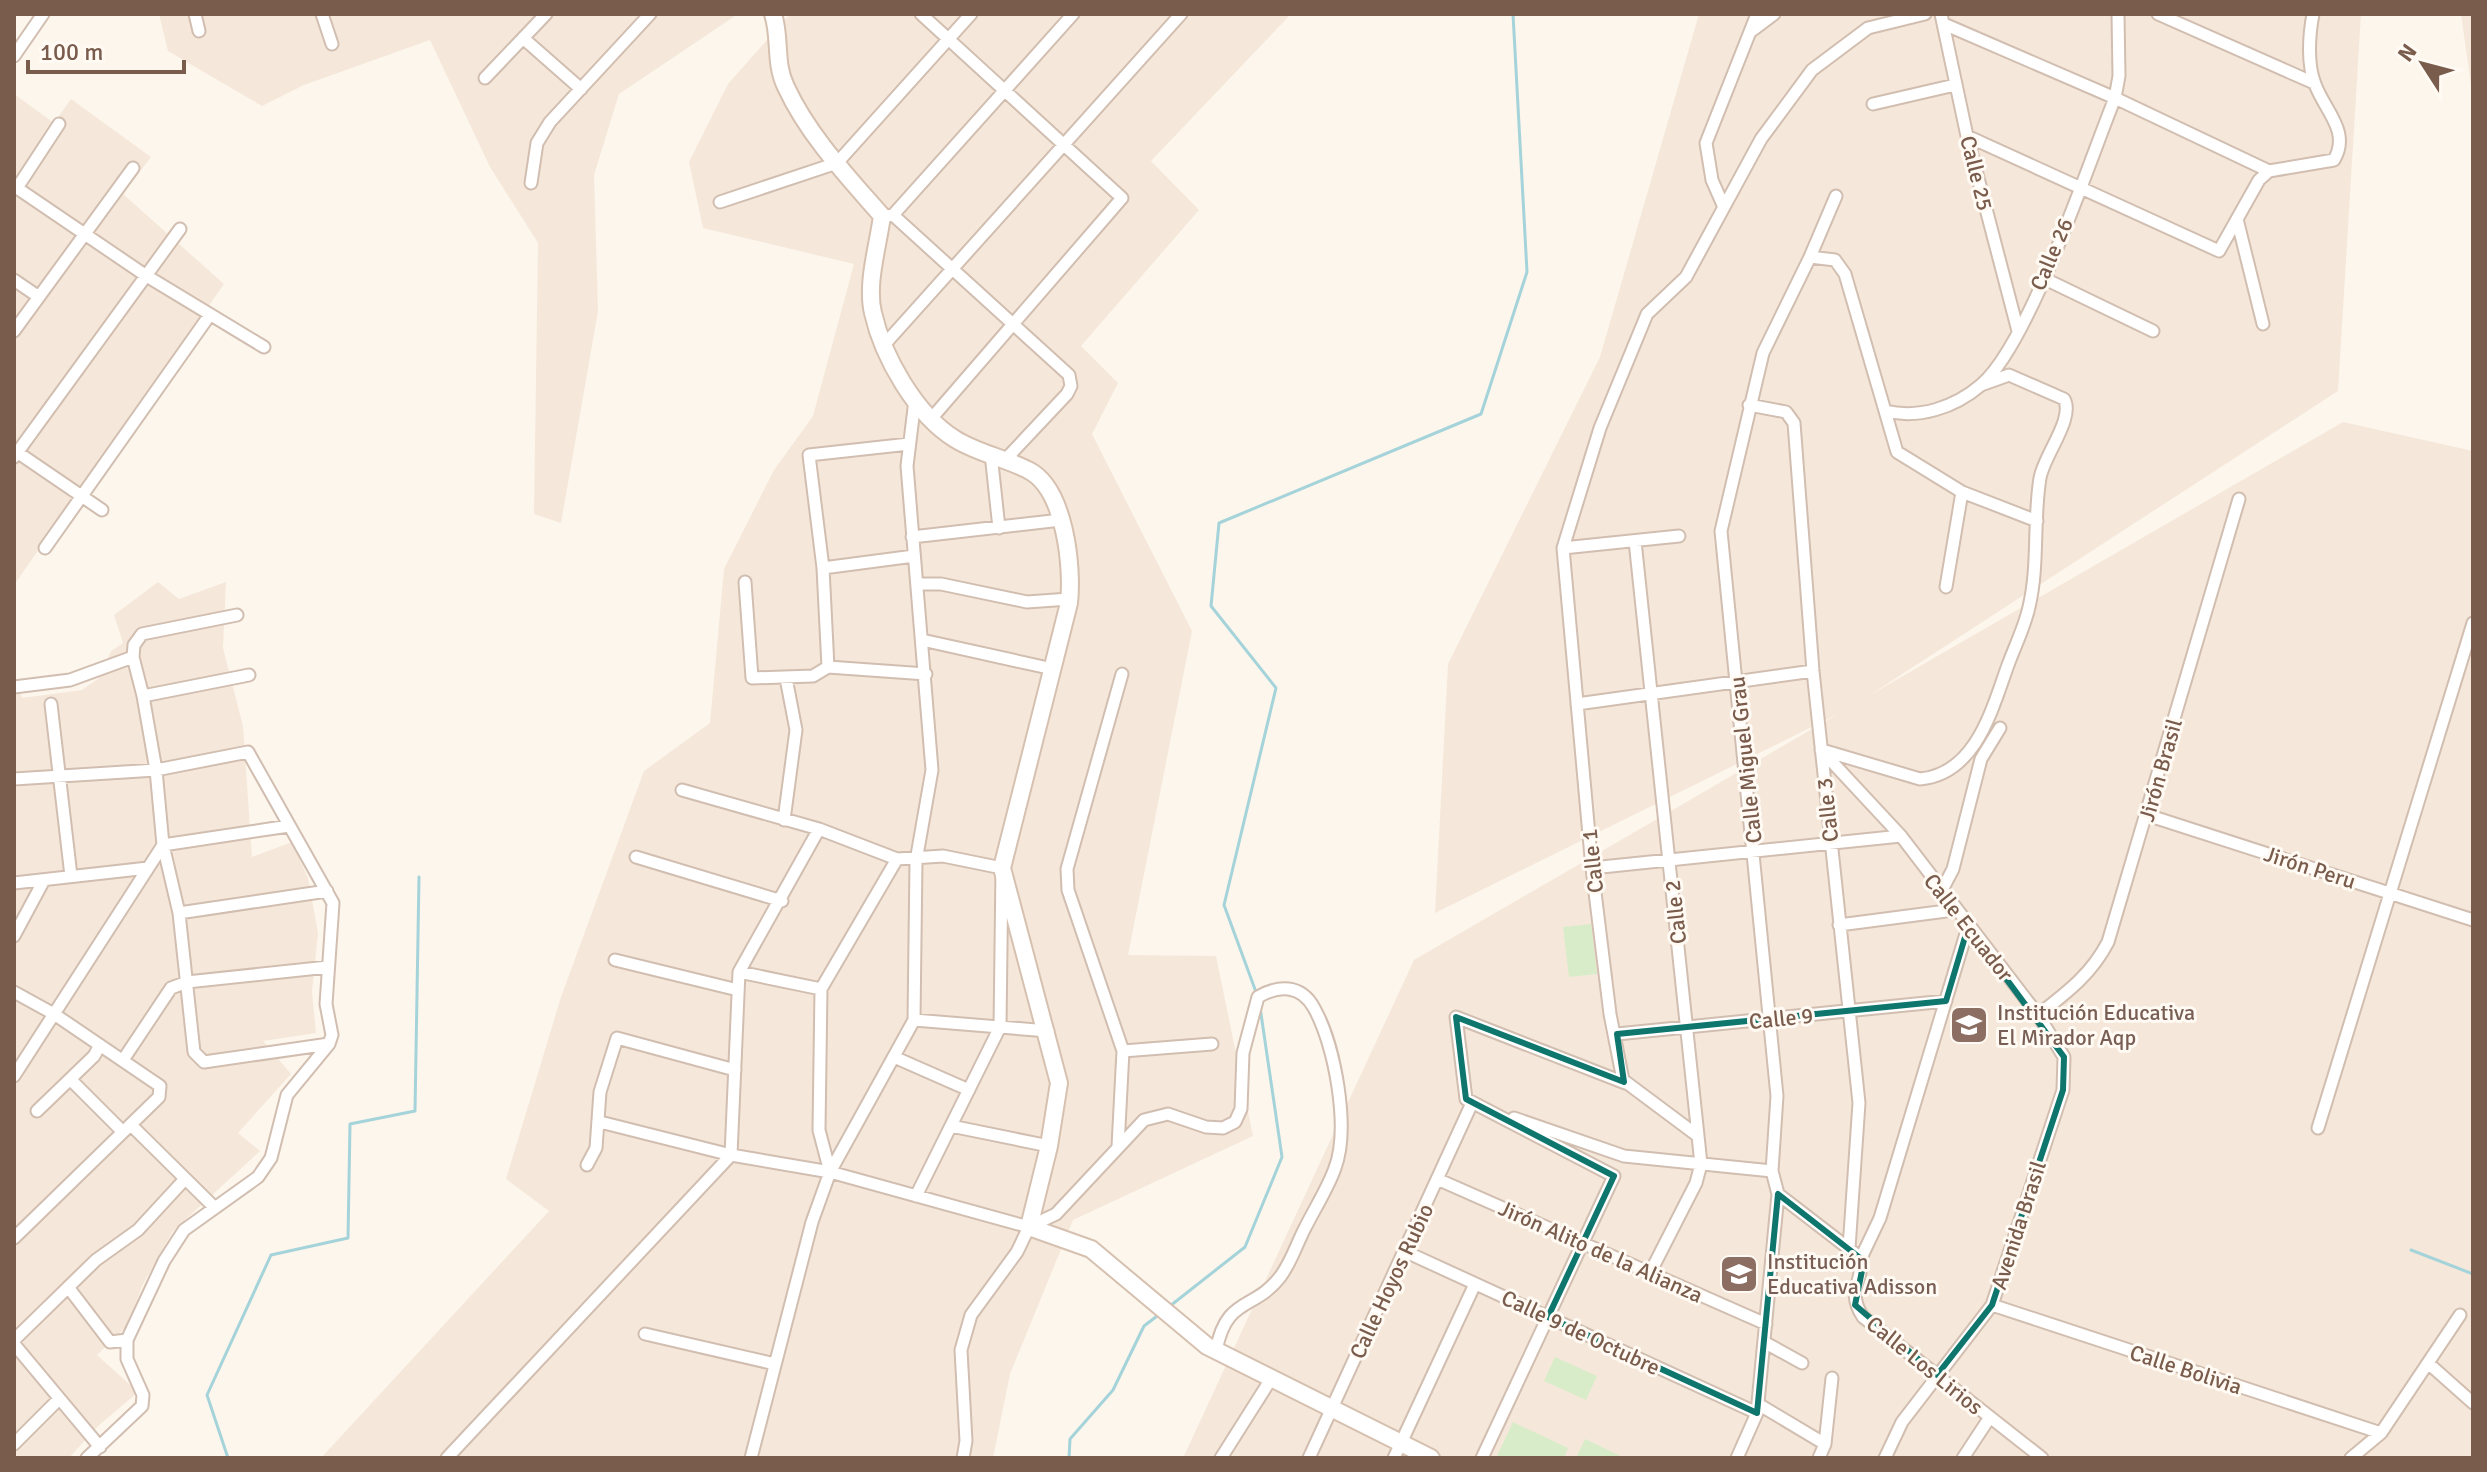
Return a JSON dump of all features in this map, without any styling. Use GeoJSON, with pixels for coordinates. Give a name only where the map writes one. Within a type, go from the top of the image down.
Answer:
{"type":"FeatureCollection","features":[{"type":"Feature","properties":{"kind":"street"},"geometry":{"type":"LineString","coordinates":[[14,56],[43,14]]}},
{"type":"Feature","properties":{"kind":"street"},"geometry":{"type":"LineString","coordinates":[[195,14],[199,31]]}},
{"type":"Feature","properties":{"kind":"street"},"geometry":{"type":"LineString","coordinates":[[322,14],[332,44]]}},
{"type":"Feature","properties":{"kind":"street"},"geometry":{"type":"LineString","coordinates":[[485,78],[546,14]]}},
{"type":"Feature","properties":{"kind":"street"},"geometry":{"type":"LineString","coordinates":[[531,183],[537,143],[581,89],[650,14]]}},
{"type":"Feature","properties":{"kind":"street"},"geometry":{"type":"LineString","coordinates":[[773,14],[778,65],[786,87],[837,163],[888,216],[953,268],[1069,375],[1071,386],[998,457],[999,528]]}},
{"type":"Feature","properties":{"kind":"street"},"geometry":{"type":"LineString","coordinates":[[921,14],[1122,198],[931,419]]}},
{"type":"Feature","properties":{"kind":"street"},"geometry":{"type":"LineString","coordinates":[[720,202],[837,163],[971,14]]}},
{"type":"Feature","properties":{"kind":"street"},"geometry":{"type":"LineString","coordinates":[[916,1196],[1000,1027],[1002,868],[1053,669],[1072,573],[1061,520],[1046,486],[1032,471],[955,440],[931,419],[915,400],[884,345],[873,312],[872,294],[888,216],[1004,93],[1073,14]]}},
{"type":"Feature","properties":{"kind":"street"},"geometry":{"type":"LineString","coordinates":[[884,345],[1061,144],[1181,14]]}},
{"type":"Feature","properties":{"kind":"street"},"geometry":{"type":"LineString","coordinates":[[1723,205],[1712,180],[1706,143],[1757,14]]}},
{"type":"Feature","properties":{"kind":"street"},"geometry":{"type":"LineString","coordinates":[[1749,33],[1774,14]]}},
{"type":"Feature","properties":{"kind":"street"},"geometry":{"type":"LineString","coordinates":[[1679,536],[1563,548],[1600,428],[1647,314],[1686,277],[1761,139],[1812,70],[1868,28],[1925,14]]}},
{"type":"Feature","properties":{"kind":"street","name":"Calle 26"},"geometry":{"type":"LineString","coordinates":[[1885,411],[1907,416],[1934,412],[1981,385],[2018,332],[2043,278],[2115,98],[2119,76],[2118,14]]}},
{"type":"Feature","properties":{"kind":"street"},"geometry":{"type":"LineString","coordinates":[[2158,14],[2314,83]]}},
{"type":"Feature","properties":{"kind":"street"},"geometry":{"type":"LineString","coordinates":[[1967,136],[2219,251],[2259,180],[2269,171],[2334,160],[2339,152],[2338,124],[2314,83],[2310,46],[2313,14]]}},
{"type":"Feature","properties":{"kind":"street"},"geometry":{"type":"LineString","coordinates":[[1942,19],[2269,171]]}},
{"type":"Feature","properties":{"kind":"street","name":"Calle 25"},"geometry":{"type":"LineString","coordinates":[[1942,19],[1967,136],[2018,332]]}},
{"type":"Feature","properties":{"kind":"street"},"geometry":{"type":"LineString","coordinates":[[523,38],[581,89]]}},
{"type":"Feature","properties":{"kind":"street"},"geometry":{"type":"LineString","coordinates":[[1873,104],[1955,85]]}},
{"type":"Feature","properties":{"kind":"street"},"geometry":{"type":"LineString","coordinates":[[59,124],[15,187],[145,275],[264,347]]}},
{"type":"Feature","properties":{"kind":"street"},"geometry":{"type":"LineString","coordinates":[[14,331],[133,168]]}},
{"type":"Feature","properties":{"kind":"street","name":"Calle Miguel Grau"},"geometry":{"type":"LineString","coordinates":[[1737,1458],[1757,1409],[1778,1194],[1772,1171],[1777,1096],[1721,531],[1763,353],[1836,196]]}},
{"type":"Feature","properties":{"kind":"street"},"geometry":{"type":"LineString","coordinates":[[2237,219],[2263,324]]}},
{"type":"Feature","properties":{"kind":"street"},"geometry":{"type":"LineString","coordinates":[[102,510],[15,453],[180,229]]}},
{"type":"Feature","properties":{"kind":"street"},"geometry":{"type":"LineString","coordinates":[[1810,257],[1835,260],[1845,274],[1897,452],[1962,492],[2037,521]]}},
{"type":"Feature","properties":{"kind":"street"},"geometry":{"type":"LineString","coordinates":[[2043,278],[2153,331]]}},
{"type":"Feature","properties":{"kind":"street"},"geometry":{"type":"LineString","coordinates":[[14,280],[39,297]]}},
{"type":"Feature","properties":{"kind":"street"},"geometry":{"type":"LineString","coordinates":[[45,548],[209,316]]}},
{"type":"Feature","properties":{"kind":"street"},"geometry":{"type":"LineString","coordinates":[[1821,749],[1920,779],[1948,771],[1965,755],[1989,716],[2030,606],[2040,477],[2068,407],[2064,399],[2009,375],[1981,385]]}},
{"type":"Feature","properties":{"kind":"street"},"geometry":{"type":"LineString","coordinates":[[751,1458],[812,1222],[830,1172],[914,1020],[916,861],[932,770],[907,466],[915,400]]}},
{"type":"Feature","properties":{"kind":"street","name":"Calle 3"},"geometry":{"type":"LineString","coordinates":[[1749,405],[1786,412],[1793,419],[1813,671],[1859,1103],[1849,1248]]}},
{"type":"Feature","properties":{"kind":"street"},"geometry":{"type":"LineString","coordinates":[[828,667],[823,568],[809,455],[909,444]]}},
{"type":"Feature","properties":{"kind":"street"},"geometry":{"type":"LineString","coordinates":[[1946,587],[1962,492]]}},
{"type":"Feature","properties":{"kind":"street","name":"Jirón Brasil"},"geometry":{"type":"LineString","coordinates":[[2038,1015],[2078,984],[2097,963],[2108,942],[2239,499]]}},
{"type":"Feature","properties":{"kind":"street"},"geometry":{"type":"LineString","coordinates":[[912,537],[1061,520]]}},
{"type":"Feature","properties":{"kind":"street","name":"Calle 2"},"geometry":{"type":"LineString","coordinates":[[1635,541],[1701,1164],[1696,1183],[1650,1273]]}},
{"type":"Feature","properties":{"kind":"street","name":"Calle 1"},"geometry":{"type":"LineString","coordinates":[[1563,548],[1592,868],[1610,1014],[1617,1034],[1625,1083]]}},
{"type":"Feature","properties":{"kind":"street"},"geometry":{"type":"LineString","coordinates":[[823,568],[914,556]]}},
{"type":"Feature","properties":{"kind":"street"},"geometry":{"type":"LineString","coordinates":[[745,582],[752,678],[813,676],[828,667],[926,674]]}},
{"type":"Feature","properties":{"kind":"street"},"geometry":{"type":"LineString","coordinates":[[917,584],[941,584],[1027,602],[1069,599]]}},
{"type":"Feature","properties":{"kind":"street"},"geometry":{"type":"LineString","coordinates":[[237,615],[142,634],[134,645],[133,657],[156,770],[163,845],[179,913],[194,1052],[204,1062],[329,1044]]}},
{"type":"Feature","properties":{"kind":"street"},"geometry":{"type":"LineString","coordinates":[[2318,1128],[2473,623]]}},
{"type":"Feature","properties":{"kind":"street"},"geometry":{"type":"LineString","coordinates":[[922,640],[1053,669]]}},
{"type":"Feature","properties":{"kind":"street"},"geometry":{"type":"LineString","coordinates":[[14,687],[70,680],[133,657]]}},
{"type":"Feature","properties":{"kind":"street"},"geometry":{"type":"LineString","coordinates":[[1577,704],[1813,671]]}},
{"type":"Feature","properties":{"kind":"street"},"geometry":{"type":"LineString","coordinates":[[1118,1147],[1123,1051],[1068,890],[1067,869],[1122,674]]}},
{"type":"Feature","properties":{"kind":"street"},"geometry":{"type":"LineString","coordinates":[[143,696],[249,675]]}},
{"type":"Feature","properties":{"kind":"street"},"geometry":{"type":"LineString","coordinates":[[784,820],[796,730],[786,678]]}},
{"type":"Feature","properties":{"kind":"street"},"geometry":{"type":"LineString","coordinates":[[51,704],[71,876]]}},
{"type":"Feature","properties":{"kind":"street"},"geometry":{"type":"LineString","coordinates":[[1941,892],[1953,869],[1981,759],[2000,728]]}},
{"type":"Feature","properties":{"kind":"street","name":"Calle Ecuador"},"geometry":{"type":"LineString","coordinates":[[1821,749],[1901,836],[1954,910],[2038,1015],[2064,1057]]}},
{"type":"Feature","properties":{"kind":"street"},"geometry":{"type":"LineString","coordinates":[[14,779],[156,770],[248,752],[333,903],[328,967],[329,1044],[287,1095],[271,1158],[258,1177],[184,1230],[164,1261],[127,1340],[127,1359],[143,1395],[142,1406],[87,1458]]}},
{"type":"Feature","properties":{"kind":"street"},"geometry":{"type":"LineString","coordinates":[[1965,755],[1981,759]]}},
{"type":"Feature","properties":{"kind":"street"},"geometry":{"type":"LineString","coordinates":[[682,790],[819,829],[897,859],[916,861],[943,856],[1002,868]]}},
{"type":"Feature","properties":{"kind":"street","name":"Jirón Peru"},"geometry":{"type":"LineString","coordinates":[[2147,815],[2473,920]]}},
{"type":"Feature","properties":{"kind":"street"},"geometry":{"type":"LineString","coordinates":[[14,1076],[163,845],[289,826]]}},
{"type":"Feature","properties":{"kind":"street"},"geometry":{"type":"LineString","coordinates":[[447,1458],[731,1155],[739,972],[782,901],[819,829]]}},
{"type":"Feature","properties":{"kind":"street"},"geometry":{"type":"LineString","coordinates":[[1592,868],[1754,848],[1901,836]]}},
{"type":"Feature","properties":{"kind":"street"},"geometry":{"type":"LineString","coordinates":[[636,857],[782,901]]}},
{"type":"Feature","properties":{"kind":"street"},"geometry":{"type":"LineString","coordinates":[[830,1172],[819,1130],[821,989],[897,859]]}},
{"type":"Feature","properties":{"kind":"street"},"geometry":{"type":"LineString","coordinates":[[14,883],[148,868]]}},
{"type":"Feature","properties":{"kind":"street"},"geometry":{"type":"LineString","coordinates":[[963,1458],[966,1441],[961,1350],[971,1315],[1017,1252],[1029,1227],[1049,1146],[1059,1083],[1048,1031],[1002,868]]}},
{"type":"Feature","properties":{"kind":"street"},"geometry":{"type":"LineString","coordinates":[[14,936],[43,882]]}},
{"type":"Feature","properties":{"kind":"street"},"geometry":{"type":"LineString","coordinates":[[179,913],[327,891]]}},
{"type":"Feature","properties":{"kind":"street"},"geometry":{"type":"LineString","coordinates":[[1839,925],[1954,910]]}},
{"type":"Feature","properties":{"kind":"street"},"geometry":{"type":"LineString","coordinates":[[1778,1194],[1861,1258],[1880,1218],[1968,927]]}},
{"type":"Feature","properties":{"kind":"street"},"geometry":{"type":"LineString","coordinates":[[615,960],[738,990]]}},
{"type":"Feature","properties":{"kind":"street"},"geometry":{"type":"LineString","coordinates":[[123,1060],[171,988],[187,982],[328,967]]}},
{"type":"Feature","properties":{"kind":"street"},"geometry":{"type":"LineString","coordinates":[[739,972],[821,989]]}},
{"type":"Feature","properties":{"kind":"street"},"geometry":{"type":"LineString","coordinates":[[1029,1227],[1056,1214],[1134,1128],[1156,1115],[1168,1114],[1206,1127],[1223,1128],[1235,1122],[1241,1109],[1243,1053],[1258,997],[1275,987],[1294,989],[1312,1003],[1328,1041],[1342,1137],[1336,1167],[1280,1278],[1230,1314],[1221,1328],[1216,1351]]}},
{"type":"Feature","properties":{"kind":"street"},"geometry":{"type":"LineString","coordinates":[[14,992],[54,1014],[160,1086],[159,1097],[14,1238]]}},
{"type":"Feature","properties":{"kind":"street","name":"Calle 9"},"geometry":{"type":"LineString","coordinates":[[1617,1034],[1946,1001]]}},
{"type":"Feature","properties":{"kind":"street"},"geometry":{"type":"LineString","coordinates":[[1482,1458],[1614,1176],[1472,1103],[1464,1090],[1456,1017],[1625,1083],[1698,1136]]}},
{"type":"Feature","properties":{"kind":"street"},"geometry":{"type":"LineString","coordinates":[[914,1020],[1048,1031]]}},
{"type":"Feature","properties":{"kind":"street"},"geometry":{"type":"LineString","coordinates":[[587,1165],[596,1148],[600,1092],[617,1038],[735,1070]]}},
{"type":"Feature","properties":{"kind":"street"},"geometry":{"type":"LineString","coordinates":[[1123,1051],[1212,1044]]}},
{"type":"Feature","properties":{"kind":"street"},"geometry":{"type":"LineString","coordinates":[[37,1111],[71,1080],[100,1045]]}},
{"type":"Feature","properties":{"kind":"street"},"geometry":{"type":"LineString","coordinates":[[1593,1070],[1604,1069],[1619,1053]]}},
{"type":"Feature","properties":{"kind":"street"},"geometry":{"type":"LineString","coordinates":[[894,1057],[969,1090]]}},
{"type":"Feature","properties":{"kind":"street","name":"Avenida Brasil"},"geometry":{"type":"LineString","coordinates":[[1885,1458],[1902,1422],[1992,1305],[2063,1090],[2064,1057]]}},
{"type":"Feature","properties":{"kind":"street"},"geometry":{"type":"LineString","coordinates":[[71,1080],[214,1207]]}},
{"type":"Feature","properties":{"kind":"street"},"geometry":{"type":"LineString","coordinates":[[1472,1103],[1624,1156],[1772,1171]]}},
{"type":"Feature","properties":{"kind":"street","name":"Calle Hoyos Rubio"},"geometry":{"type":"LineString","coordinates":[[1309,1458],[1472,1103]]}},
{"type":"Feature","properties":{"kind":"street"},"geometry":{"type":"LineString","coordinates":[[600,1122],[731,1155],[830,1172],[1082,1243],[1216,1351],[1332,1409],[1398,1450],[1431,1458]]}},
{"type":"Feature","properties":{"kind":"street"},"geometry":{"type":"LineString","coordinates":[[951,1126],[1049,1146]]}},
{"type":"Feature","properties":{"kind":"street"},"geometry":{"type":"LineString","coordinates":[[100,1447],[58,1400],[14,1342],[96,1260],[129,1238],[185,1179]]}},
{"type":"Feature","properties":{"kind":"street","name":"Jirón Alito de la Alianza"},"geometry":{"type":"LineString","coordinates":[[1437,1179],[1766,1324]]}},
{"type":"Feature","properties":{"kind":"street","name":"Calle 9 de Octubre"},"geometry":{"type":"LineString","coordinates":[[1404,1251],[1757,1409],[1825,1444]]}},
{"type":"Feature","properties":{"kind":"street","name":"Calle Los Lirios"},"geometry":{"type":"LineString","coordinates":[[1861,1258],[1854,1292],[1855,1305],[1863,1317],[2042,1458]]}},
{"type":"Feature","properties":{"kind":"street"},"geometry":{"type":"LineString","coordinates":[[1398,1450],[1475,1284]]}},
{"type":"Feature","properties":{"kind":"street"},"geometry":{"type":"LineString","coordinates":[[68,1287],[110,1342],[127,1340]]}},
{"type":"Feature","properties":{"kind":"street","name":"Calle Bolivia"},"geometry":{"type":"LineString","coordinates":[[1992,1305],[2381,1433]]}},
{"type":"Feature","properties":{"kind":"street"},"geometry":{"type":"LineString","coordinates":[[2351,1458],[2381,1433],[2460,1315]]}},
{"type":"Feature","properties":{"kind":"street"},"geometry":{"type":"LineString","coordinates":[[645,1334],[775,1364]]}},
{"type":"Feature","properties":{"kind":"street"},"geometry":{"type":"LineString","coordinates":[[1764,1342],[1802,1363]]}},
{"type":"Feature","properties":{"kind":"street"},"geometry":{"type":"LineString","coordinates":[[2428,1363],[2473,1403]]}},
{"type":"Feature","properties":{"kind":"street"},"geometry":{"type":"LineString","coordinates":[[1819,1458],[1825,1444],[1832,1378]]}},
{"type":"Feature","properties":{"kind":"street"},"geometry":{"type":"LineString","coordinates":[[1221,1458],[1271,1379]]}},
{"type":"Feature","properties":{"kind":"street"},"geometry":{"type":"LineString","coordinates":[[14,1444],[58,1400]]}},
{"type":"Feature","properties":{"kind":"street"},"geometry":{"type":"LineString","coordinates":[[1963,1458],[1990,1417]]}},
{"type":"Feature","properties":{"kind":"highlighted area"},"geometry":{"type":"Polygon","coordinates":[[[1968,927],[2064,1057],[2063,1090],[1992,1305],[1937,1375],[1855,1305],[1864,1261],[1778,1194],[1757,1413],[1548,1317],[1614,1176],[1466,1099],[1456,1017],[1624,1082],[1617,1034],[1946,1001],[1968,927]]]}},
{"type":"Feature","properties":{"kind":"shaded area"},"geometry":{"type":"Polygon","coordinates":[[[159,14],[738,14],[619,94],[594,175],[598,311],[561,523],[534,514],[538,243],[490,167],[430,40],[304,85],[262,106],[168,51],[159,14]]]}},
{"type":"Feature","properties":{"kind":"shaded area"},"geometry":{"type":"Polygon","coordinates":[[[790,14],[1291,14],[1151,161],[1199,210],[1081,346],[1118,383],[1092,434],[1192,631],[1128,955],[1216,956],[1253,1136],[1073,1220],[1010,1374],[993,1458],[321,1458],[549,1211],[506,1179],[561,997],[644,771],[710,723],[724,569],[774,470],[813,416],[854,264],[703,228],[689,162],[728,84],[790,14]]]}},
{"type":"Feature","properties":{"kind":"shaded area"},"geometry":{"type":"Polygon","coordinates":[[[1699,14],[2361,14],[2338,391],[1870,695],[2343,422],[2473,451],[2473,1458],[1183,1458],[1414,960],[1838,714],[1435,913],[1448,664],[1600,357],[1699,14]]]}},
{"type":"Feature","properties":{"kind":"shaded area"},"geometry":{"type":"Polygon","coordinates":[[[2461,14],[2473,14],[2473,99],[2461,14]]]}},
{"type":"Feature","properties":{"kind":"shaded area"},"geometry":{"type":"Polygon","coordinates":[[[14,94],[54,123],[71,99],[151,157],[123,194],[224,284],[14,585],[14,94]]]}},
{"type":"Feature","properties":{"kind":"shaded area"},"geometry":{"type":"Polygon","coordinates":[[[158,582],[179,599],[226,582],[223,648],[243,726],[252,857],[292,842],[308,878],[318,933],[312,991],[316,1033],[263,1041],[291,1074],[238,1133],[260,1151],[173,1231],[142,1286],[128,1325],[97,1355],[138,1392],[97,1427],[69,1458],[14,1458],[14,676],[22,698],[82,690],[99,678],[111,651],[123,643],[114,615],[158,582]]]}},
{"type":"Feature","properties":{"kind":"green space"},"geometry":{"type":"Polygon","coordinates":[[[1591,924],[1597,974],[1569,977],[1563,927],[1591,924]]]}},
{"type":"Feature","properties":{"kind":"green space"},"geometry":{"type":"Polygon","coordinates":[[[1555,1357],[1597,1376],[1586,1400],[1544,1381],[1555,1357]]]}},
{"type":"Feature","properties":{"kind":"green space"},"geometry":{"type":"Polygon","coordinates":[[[1513,1422],[1568,1448],[1564,1458],[1496,1458],[1513,1422]]]}},
{"type":"Feature","properties":{"kind":"green space"},"geometry":{"type":"Polygon","coordinates":[[[1585,1439],[1625,1458],[1576,1458],[1585,1439]]]}},
{"type":"Feature","properties":{"kind":"waterway"},"geometry":{"type":"LineString","coordinates":[[1256,992],[1224,905],[1276,688],[1211,606],[1219,523],[1481,414],[1527,272],[1513,14]]}},
{"type":"Feature","properties":{"kind":"waterway"},"geometry":{"type":"LineString","coordinates":[[228,1458],[207,1395],[271,1255],[348,1238],[350,1124],[415,1111],[419,877]]}},
{"type":"Feature","properties":{"kind":"waterway"},"geometry":{"type":"LineString","coordinates":[[1170,1306],[1245,1247],[1282,1157],[1260,1007]]}},
{"type":"Feature","properties":{"kind":"waterway"},"geometry":{"type":"LineString","coordinates":[[2411,1250],[2473,1274]]}},
{"type":"Feature","properties":{"kind":"waterway"},"geometry":{"type":"LineString","coordinates":[[1069,1458],[1070,1439],[1113,1390],[1144,1326],[1161,1313]]}},
{"type":"Feature","properties":{"kind":"place","name":"Institución Educativa El Mirador Aqp"},"geometry":{"type":"Point","coordinates":[1969,1025]}},
{"type":"Feature","properties":{"kind":"place","name":"Institución Educativa Adisson"},"geometry":{"type":"Point","coordinates":[1739,1274]}}]}
